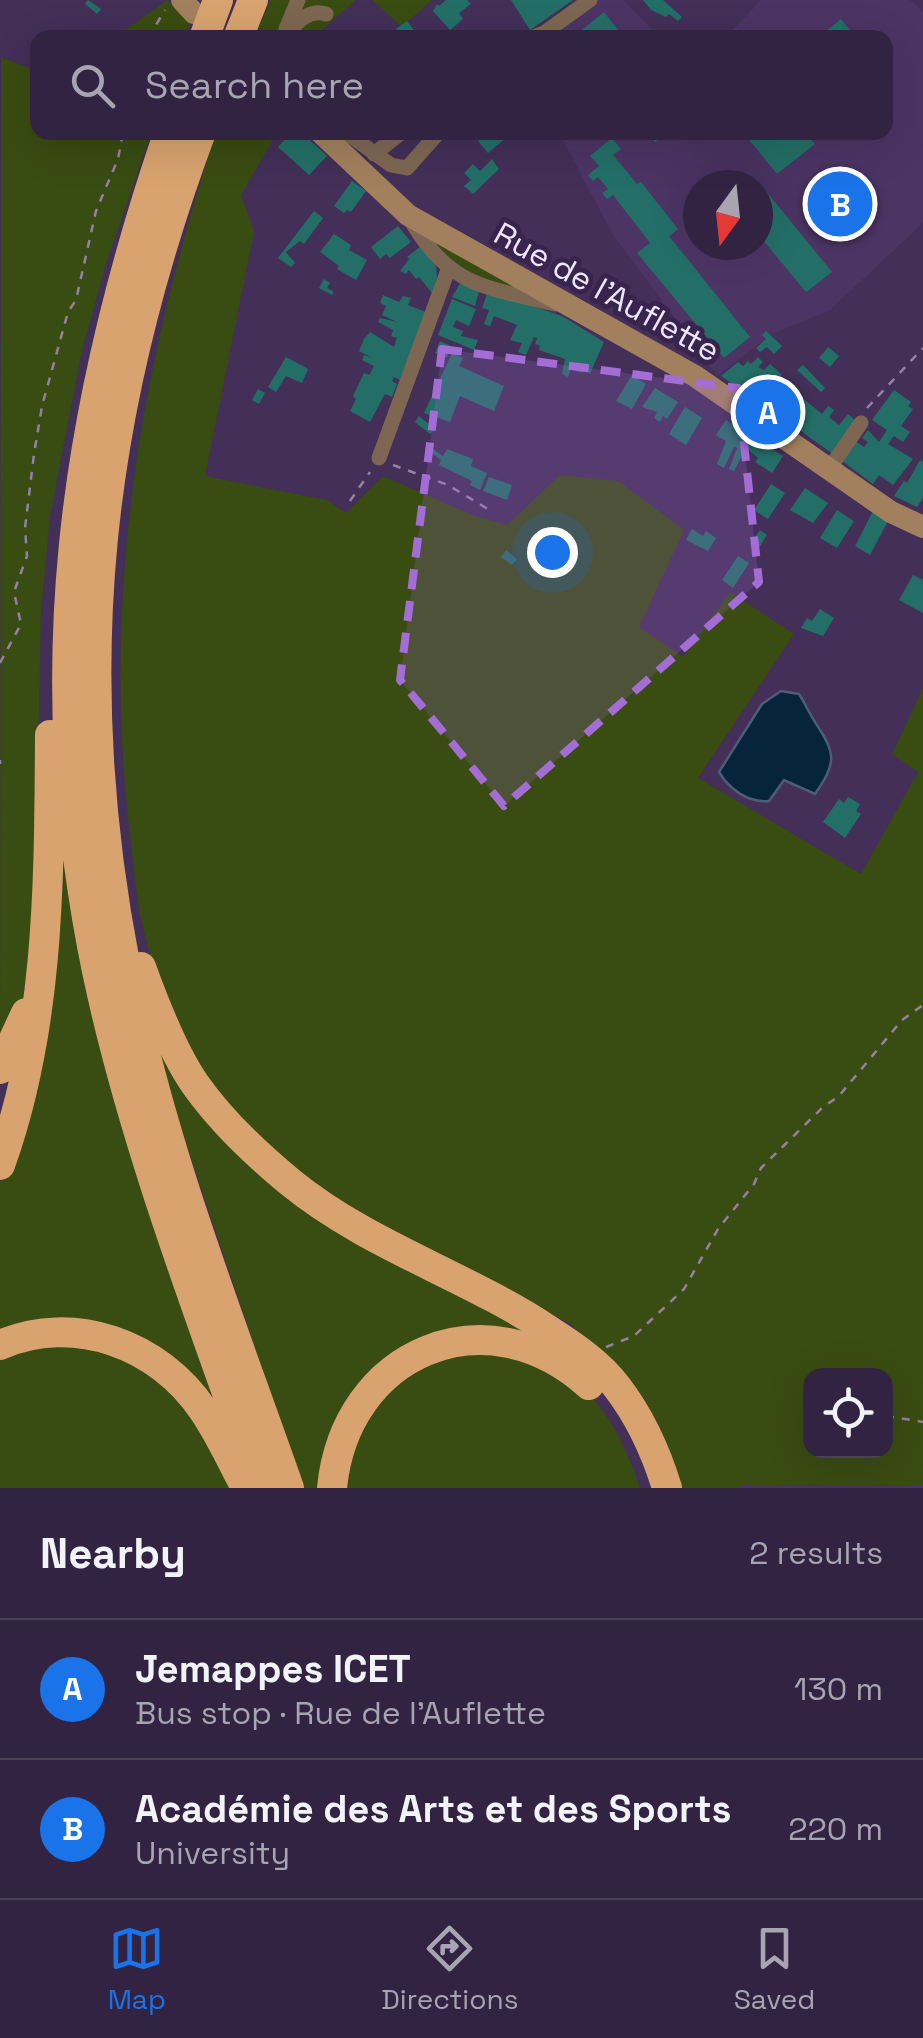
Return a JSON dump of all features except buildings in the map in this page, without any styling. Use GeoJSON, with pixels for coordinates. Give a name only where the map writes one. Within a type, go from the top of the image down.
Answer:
{"type":"FeatureCollection","features":[{"type":"Feature","properties":{"kind":"highway"},"geometry":{"type":"LineString","coordinates":[[241,30],[253,0]]}},
{"type":"Feature","properties":{"kind":"highway"},"geometry":{"type":"LineString","coordinates":[[0,1165],[35,1034],[45,956],[50,684],[59,552],[67,498],[131,246],[166,140]]}},
{"type":"Feature","properties":{"kind":"highway"},"geometry":{"type":"LineString","coordinates":[[198,140],[139,321],[112,452],[97,604],[97,750],[125,965],[161,1106],[290,1488]]}},
{"type":"Feature","properties":{"kind":"highway"},"geometry":{"type":"LineString","coordinates":[[97,382],[75,520],[66,676],[72,790],[84,902],[134,1113],[261,1488]]}},
{"type":"Feature","properties":{"kind":"highway"},"geometry":{"type":"LineString","coordinates":[[0,1068],[21,1027],[31,995],[48,876]]}},
{"type":"Feature","properties":{"kind":"highway"},"geometry":{"type":"LineString","coordinates":[[114,900],[132,930],[142,971],[194,1083],[244,1141],[292,1184],[359,1227],[511,1305],[575,1347],[615,1384],[658,1460],[668,1488]]}},
{"type":"Feature","properties":{"kind":"highway"},"geometry":{"type":"LineString","coordinates":[[0,1345],[18,1337],[74,1332],[110,1339],[151,1360],[172,1374],[203,1409],[246,1488]]}},
{"type":"Feature","properties":{"kind":"highway"},"geometry":{"type":"LineString","coordinates":[[332,1488],[340,1447],[373,1389],[408,1360],[431,1348],[473,1339],[518,1343],[568,1366],[602,1396],[627,1433],[650,1488]]}},
{"type":"Feature","properties":{"kind":"street"},"geometry":{"type":"LineString","coordinates":[[285,30],[298,0]]}},
{"type":"Feature","properties":{"kind":"street"},"geometry":{"type":"LineString","coordinates":[[548,30],[590,0]]}},
{"type":"Feature","properties":{"kind":"street"},"geometry":{"type":"LineString","coordinates":[[290,30],[306,15],[316,11],[326,14]]}},
{"type":"Feature","properties":{"kind":"street","name":"Rue de l'Auflette"},"geometry":{"type":"LineString","coordinates":[[328,140],[408,216],[695,376],[891,512],[923,527]]}},
{"type":"Feature","properties":{"kind":"street"},"geometry":{"type":"LineString","coordinates":[[356,140],[396,168],[407,168],[431,140]]}},
{"type":"Feature","properties":{"kind":"street"},"geometry":{"type":"LineString","coordinates":[[374,154],[392,140]]}},
{"type":"Feature","properties":{"kind":"street"},"geometry":{"type":"LineString","coordinates":[[408,216],[428,250],[448,270],[473,282],[569,308]]}},
{"type":"Feature","properties":{"kind":"street"},"geometry":{"type":"LineString","coordinates":[[379,458],[448,270]]}},
{"type":"Feature","properties":{"kind":"street"},"geometry":{"type":"LineString","coordinates":[[828,469],[861,423]]}},
{"type":"Feature","properties":{"kind":"path"},"geometry":{"type":"LineString","coordinates":[[161,30],[193,11]]}},
{"type":"Feature","properties":{"kind":"path"},"geometry":{"type":"LineString","coordinates":[[0,663],[20,624],[14,592],[27,556],[25,528],[42,406],[68,312],[76,300],[96,210],[114,173],[121,140]]}},
{"type":"Feature","properties":{"kind":"path"},"geometry":{"type":"LineString","coordinates":[[861,423],[872,401],[923,348]]}},
{"type":"Feature","properties":{"kind":"path"},"geometry":{"type":"LineString","coordinates":[[350,501],[379,458],[448,485],[491,511]]}},
{"type":"Feature","properties":{"kind":"path"},"geometry":{"type":"LineString","coordinates":[[602,1348],[634,1336],[684,1289],[761,1168],[839,1096],[902,1020],[923,1005]]}},
{"type":"Feature","properties":{"kind":"path"},"geometry":{"type":"LineString","coordinates":[[893,1417],[923,1422]]}},
{"type":"Feature","properties":{"kind":"highlighted area"},"geometry":{"type":"Polygon","coordinates":[[[442,349],[738,388],[759,582],[504,806],[400,680],[442,349]]]}},
{"type":"Feature","properties":{"kind":"shaded area"},"geometry":{"type":"Polygon","coordinates":[[[590,0],[623,0],[653,30],[552,30],[590,0]]]}},
{"type":"Feature","properties":{"kind":"shaded area"},"geometry":{"type":"Polygon","coordinates":[[[761,0],[910,0],[923,12],[923,223],[830,310],[772,334],[717,376],[612,233],[563,140],[893,140],[893,30],[733,30],[761,0]]]}},
{"type":"Feature","properties":{"kind":"shaded area"},"geometry":{"type":"Polygon","coordinates":[[[923,1486],[923,1488],[741,1488],[923,1486]]]}},
{"type":"Feature","properties":{"kind":"green space"},"geometry":{"type":"Polygon","coordinates":[[[167,0],[190,23],[188,30],[125,30],[167,0]]]}},
{"type":"Feature","properties":{"kind":"green space"},"geometry":{"type":"Polygon","coordinates":[[[270,0],[356,0],[322,30],[258,30],[270,0]]]}},
{"type":"Feature","properties":{"kind":"green space"},"geometry":{"type":"Polygon","coordinates":[[[372,0],[432,0],[402,27],[372,0]]]}},
{"type":"Feature","properties":{"kind":"green space"},"geometry":{"type":"Polygon","coordinates":[[[1,57],[30,68],[30,140],[149,140],[106,264],[82,350],[50,517],[41,612],[34,940],[22,1001],[0,1058],[1,57]]]}},
{"type":"Feature","properties":{"kind":"green space"},"geometry":{"type":"Polygon","coordinates":[[[214,140],[273,140],[241,195],[254,231],[205,476],[327,500],[346,513],[383,476],[472,515],[507,525],[560,475],[618,481],[684,530],[639,627],[683,657],[730,592],[794,634],[698,778],[861,874],[918,772],[892,754],[923,688],[923,1486],[681,1488],[627,1379],[572,1325],[396,1234],[310,1181],[239,1118],[206,1075],[178,1027],[157,976],[140,911],[129,826],[122,737],[125,561],[149,389],[167,303],[214,140]]]}},
{"type":"Feature","properties":{"kind":"green space"},"geometry":{"type":"Polygon","coordinates":[[[427,233],[525,292],[449,263],[427,233]]]}},
{"type":"Feature","properties":{"kind":"green space"},"geometry":{"type":"Polygon","coordinates":[[[63,850],[79,954],[95,1024],[228,1433],[161,1355],[0,1337],[0,1183],[23,1113],[63,850]]]}},
{"type":"Feature","properties":{"kind":"green space"},"geometry":{"type":"Polygon","coordinates":[[[155,1036],[220,1125],[577,1362],[413,1345],[324,1488],[302,1488],[182,1131],[155,1036]]]}},
{"type":"Feature","properties":{"kind":"green space"},"geometry":{"type":"Polygon","coordinates":[[[101,1343],[181,1395],[237,1488],[0,1488],[0,1355],[10,1348],[101,1343]]]}},
{"type":"Feature","properties":{"kind":"green space"},"geometry":{"type":"Polygon","coordinates":[[[476,1346],[571,1378],[595,1401],[614,1428],[640,1488],[341,1488],[351,1442],[392,1379],[476,1346]]]}},
{"type":"Feature","properties":{"kind":"water"},"geometry":{"type":"Polygon","coordinates":[[[781,691],[799,694],[827,742],[830,766],[815,794],[784,780],[769,801],[754,800],[734,789],[719,772],[762,704],[781,691]]]}},
{"type":"Feature","properties":{"kind":"place","name":"Académie des Arts et des Sports"},"geometry":{"type":"Point","coordinates":[840,204]}},
{"type":"Feature","properties":{"kind":"place","name":"Jemappes ICET"},"geometry":{"type":"Point","coordinates":[768,412]}}]}
